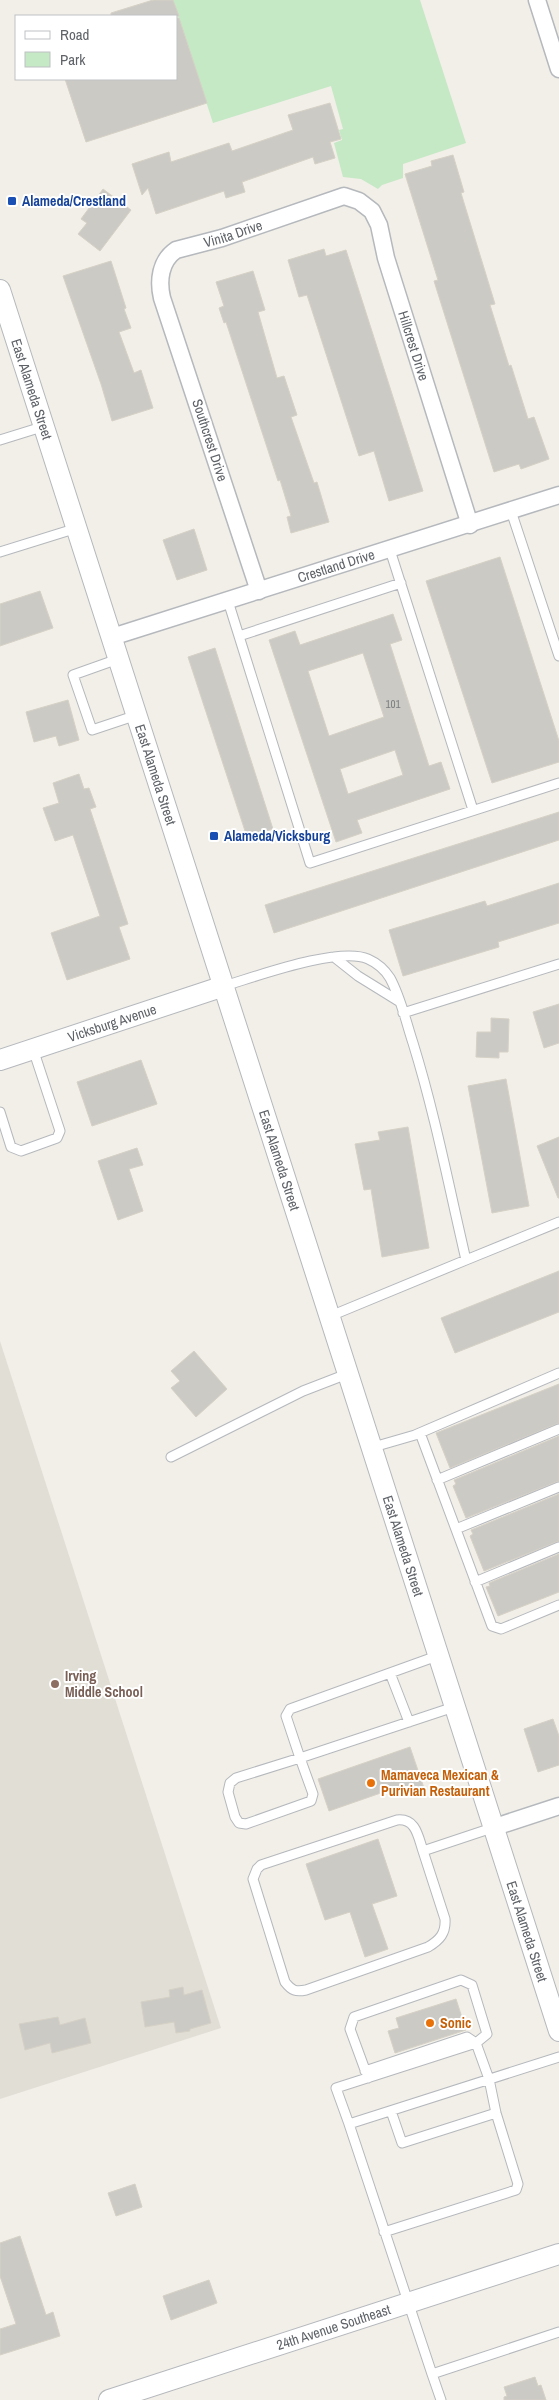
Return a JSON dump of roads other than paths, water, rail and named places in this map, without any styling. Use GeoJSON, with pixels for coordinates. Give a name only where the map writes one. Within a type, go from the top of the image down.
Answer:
{"type":"FeatureCollection","features":[{"type":"Feature","properties":{"kind":"street"},"geometry":{"type":"LineString","coordinates":[[537,0],[559,69]]}},
{"type":"Feature","properties":{"kind":"street","name":"Hillcrest Drive"},"geometry":{"type":"LineString","coordinates":[[332,199],[344,196],[352,198],[367,206],[377,218],[386,258],[470,525]]}},
{"type":"Feature","properties":{"kind":"street","name":"Vinita Drive"},"geometry":{"type":"LineString","coordinates":[[160,289],[159,281],[165,262],[170,254],[176,250],[291,215],[332,199]]}},
{"type":"Feature","properties":{"kind":"street","name":"Southcrest Drive"},"geometry":{"type":"LineString","coordinates":[[160,289],[259,592]]}},
{"type":"Feature","properties":{"kind":"street","name":"East Alameda Street"},"geometry":{"type":"LineString","coordinates":[[0,290],[224,986],[346,1374],[559,2031]]}},
{"type":"Feature","properties":{"kind":"street","name":"Crestland Drive"},"geometry":{"type":"LineString","coordinates":[[112,637],[470,525],[559,495]]}},
{"type":"Feature","properties":{"kind":"street","name":"Vicksburg Avenue"},"geometry":{"type":"LineString","coordinates":[[0,1060],[224,986]]}},
{"type":"Feature","properties":{"kind":"street"},"geometry":{"type":"LineString","coordinates":[[492,1828],[559,1806]]}},
{"type":"Feature","properties":{"kind":"street","name":"24th Avenue Southeast"},"geometry":{"type":"LineString","coordinates":[[109,2400],[559,2254]]}},
{"type":"Feature","properties":{"kind":"lane"},"geometry":{"type":"LineString","coordinates":[[0,440],[45,426]]}},
{"type":"Feature","properties":{"kind":"lane"},"geometry":{"type":"LineString","coordinates":[[511,511],[559,656]]}},
{"type":"Feature","properties":{"kind":"lane"},"geometry":{"type":"LineString","coordinates":[[0,552],[77,528]]}},
{"type":"Feature","properties":{"kind":"lane"},"geometry":{"type":"LineString","coordinates":[[390,550],[473,810]]}},
{"type":"Feature","properties":{"kind":"lane"},"geometry":{"type":"LineString","coordinates":[[239,636],[401,583]]}},
{"type":"Feature","properties":{"kind":"lane"},"geometry":{"type":"LineString","coordinates":[[228,601],[310,863],[559,783]]}},
{"type":"Feature","properties":{"kind":"lane"},"geometry":{"type":"LineString","coordinates":[[119,659],[73,675],[92,730],[137,715]]}},
{"type":"Feature","properties":{"kind":"lane"},"geometry":{"type":"LineString","coordinates":[[334,957],[358,976],[400,1002]]}},
{"type":"Feature","properties":{"kind":"lane"},"geometry":{"type":"LineString","coordinates":[[224,986],[304,963],[334,957],[367,958],[381,967],[390,979],[400,1002],[432,1109],[466,1260]]}},
{"type":"Feature","properties":{"kind":"lane"},"geometry":{"type":"LineString","coordinates":[[403,1013],[559,964]]}},
{"type":"Feature","properties":{"kind":"lane"},"geometry":{"type":"LineString","coordinates":[[0,1112],[11,1147],[21,1151],[57,1138],[60,1131],[33,1049]]}},
{"type":"Feature","properties":{"kind":"lane"},"geometry":{"type":"LineString","coordinates":[[328,1317],[559,1222]]}},
{"type":"Feature","properties":{"kind":"lane"},"geometry":{"type":"LineString","coordinates":[[370,1448],[420,1433],[559,1373]]}},
{"type":"Feature","properties":{"kind":"lane"},"geometry":{"type":"LineString","coordinates":[[171,1457],[303,1391],[346,1374]]}},
{"type":"Feature","properties":{"kind":"lane"},"geometry":{"type":"LineString","coordinates":[[437,1480],[559,1429]]}},
{"type":"Feature","properties":{"kind":"lane"},"geometry":{"type":"LineString","coordinates":[[420,1433],[492,1626],[501,1629],[559,1605]]}},
{"type":"Feature","properties":{"kind":"lane"},"geometry":{"type":"LineString","coordinates":[[456,1529],[559,1487]]}},
{"type":"Feature","properties":{"kind":"lane"},"geometry":{"type":"LineString","coordinates":[[475,1582],[559,1547]]}},
{"type":"Feature","properties":{"kind":"lane"},"geometry":{"type":"LineString","coordinates":[[437,1656],[290,1709],[286,1716],[300,1758],[313,1794],[311,1801],[246,1824],[239,1823],[235,1817],[228,1792],[230,1783],[236,1778],[300,1758],[454,1707]]}},
{"type":"Feature","properties":{"kind":"lane"},"geometry":{"type":"LineString","coordinates":[[390,1672],[408,1722]]}},
{"type":"Feature","properties":{"kind":"lane"},"geometry":{"type":"LineString","coordinates":[[397,1820],[406,1820],[413,1824],[423,1851],[445,1919],[445,1930],[440,1938],[428,1946],[306,1990],[297,1992],[290,1989],[285,1982],[253,1880],[257,1869],[262,1865],[397,1820]]}},
{"type":"Feature","properties":{"kind":"lane"},"geometry":{"type":"LineString","coordinates":[[423,1851],[492,1828]]}},
{"type":"Feature","properties":{"kind":"lane"},"geometry":{"type":"LineString","coordinates":[[367,2074],[350,2029],[354,2017],[461,1980],[472,1985],[487,2034],[476,2043],[367,2074],[336,2088],[441,2400]]}},
{"type":"Feature","properties":{"kind":"lane"},"geometry":{"type":"LineString","coordinates":[[384,2232],[516,2190],[518,2184],[496,2112],[489,2079],[476,2043]]}},
{"type":"Feature","properties":{"kind":"lane"},"geometry":{"type":"LineString","coordinates":[[349,2124],[559,2057]]}},
{"type":"Feature","properties":{"kind":"lane"},"geometry":{"type":"LineString","coordinates":[[391,2111],[402,2143],[496,2112]]}},
{"type":"Feature","properties":{"kind":"lane"},"geometry":{"type":"LineString","coordinates":[[432,2374],[559,2332]]}},
{"type":"Feature","properties":{"kind":"place","name":"Alameda/Crestland"},"geometry":{"type":"Point","coordinates":[12,201]}},
{"type":"Feature","properties":{"kind":"place","name":"Alameda/Vicksburg"},"geometry":{"type":"Point","coordinates":[214,836]}},
{"type":"Feature","properties":{"kind":"place","name":"Irving Middle School"},"geometry":{"type":"Point","coordinates":[55,1684]}},
{"type":"Feature","properties":{"kind":"place","name":"Mamaveca Mexican & Purivian Restaurant"},"geometry":{"type":"Point","coordinates":[371,1783]}},
{"type":"Feature","properties":{"kind":"place","name":"Sonic"},"geometry":{"type":"Point","coordinates":[430,2023]}}]}
